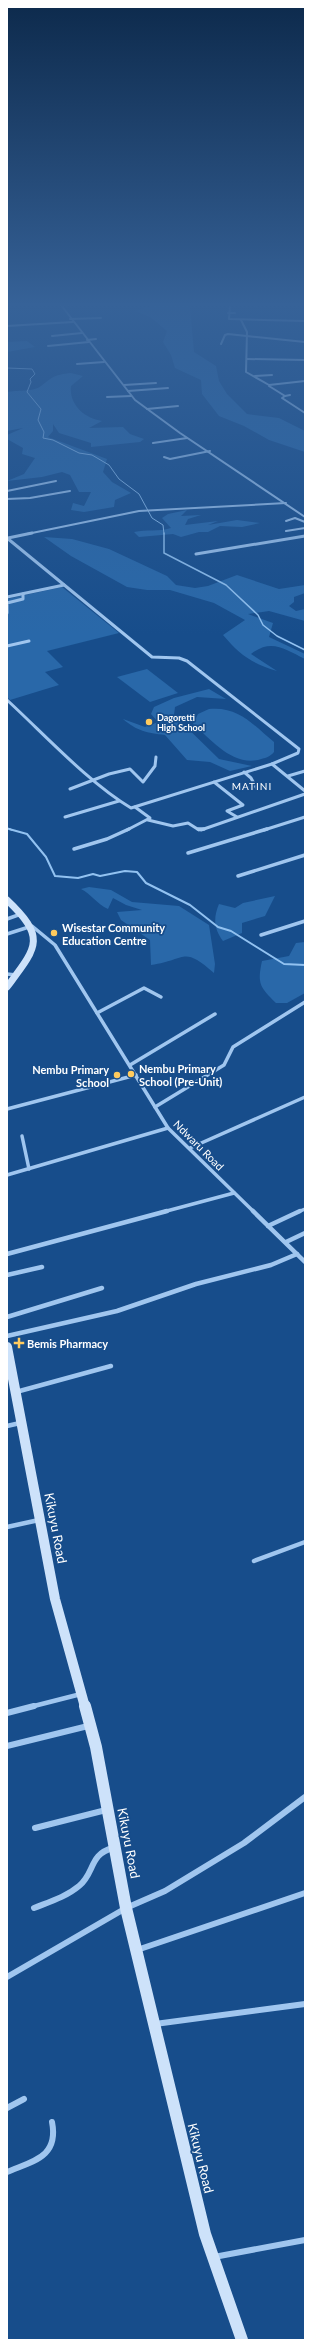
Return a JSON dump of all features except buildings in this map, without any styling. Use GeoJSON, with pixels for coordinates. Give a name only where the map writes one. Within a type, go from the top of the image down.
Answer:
{"type":"FeatureCollection","features":[{"type":"Feature","properties":{"kind":"main road"},"geometry":{"type":"LineString","coordinates":[[7,900],[32,926],[36,940],[29,956],[7,987]]}},
{"type":"Feature","properties":{"kind":"main road","name":"Kikuyu Road"},"geometry":{"type":"LineString","coordinates":[[7,1347],[55,1599],[90,1726],[108,1810],[126,1908],[153,2024],[212,2257],[242,2340]]}},
{"type":"Feature","properties":{"kind":"street"},"geometry":{"type":"LineString","coordinates":[[154,415],[187,438],[210,451],[286,502],[305,517]]}},
{"type":"Feature","properties":{"kind":"street"},"geometry":{"type":"LineString","coordinates":[[153,443],[165,443],[187,438]]}},
{"type":"Feature","properties":{"kind":"street"},"geometry":{"type":"LineString","coordinates":[[164,457],[170,459],[210,451]]}},
{"type":"Feature","properties":{"kind":"street"},"geometry":{"type":"LineString","coordinates":[[7,491],[56,481]]}},
{"type":"Feature","properties":{"kind":"street"},"geometry":{"type":"LineString","coordinates":[[7,499],[30,498],[70,491]]}},
{"type":"Feature","properties":{"kind":"street"},"geometry":{"type":"LineString","coordinates":[[7,538],[139,511],[286,502]]}},
{"type":"Feature","properties":{"kind":"street"},"geometry":{"type":"LineString","coordinates":[[286,521],[296,518],[305,522]]}},
{"type":"Feature","properties":{"kind":"street"},"geometry":{"type":"LineString","coordinates":[[286,531],[305,528]]}},
{"type":"Feature","properties":{"kind":"street"},"geometry":{"type":"LineString","coordinates":[[196,554],[305,536]]}},
{"type":"Feature","properties":{"kind":"street"},"geometry":{"type":"LineString","coordinates":[[7,538],[152,657],[179,658],[187,661],[299,749],[298,753],[272,764],[131,808],[119,801],[94,780],[7,700]]}},
{"type":"Feature","properties":{"kind":"street"},"geometry":{"type":"LineString","coordinates":[[7,597],[64,585]]}},
{"type":"Feature","properties":{"kind":"street"},"geometry":{"type":"LineString","coordinates":[[7,614],[7,604],[23,599],[23,594]]}},
{"type":"Feature","properties":{"kind":"street"},"geometry":{"type":"LineString","coordinates":[[7,646],[29,641]]}},
{"type":"Feature","properties":{"kind":"street"},"geometry":{"type":"LineString","coordinates":[[70,789],[130,769],[143,782],[155,766],[156,757]]}},
{"type":"Feature","properties":{"kind":"street"},"geometry":{"type":"LineString","coordinates":[[272,764],[305,791]]}},
{"type":"Feature","properties":{"kind":"street"},"geometry":{"type":"LineString","coordinates":[[288,776],[305,771]]}},
{"type":"Feature","properties":{"kind":"street"},"geometry":{"type":"LineString","coordinates":[[244,772],[251,778],[257,789]]}},
{"type":"Feature","properties":{"kind":"street"},"geometry":{"type":"LineString","coordinates":[[214,782],[243,805],[227,811],[237,817]]}},
{"type":"Feature","properties":{"kind":"street"},"geometry":{"type":"LineString","coordinates":[[74,849],[114,836],[148,820],[173,826],[188,823],[200,830],[305,794]]}},
{"type":"Feature","properties":{"kind":"street"},"geometry":{"type":"LineString","coordinates":[[65,817],[119,801]]}},
{"type":"Feature","properties":{"kind":"street"},"geometry":{"type":"LineString","coordinates":[[135,807],[148,816],[150,818],[148,820]]}},
{"type":"Feature","properties":{"kind":"street"},"geometry":{"type":"LineString","coordinates":[[188,853],[305,817]]}},
{"type":"Feature","properties":{"kind":"street"},"geometry":{"type":"LineString","coordinates":[[238,876],[305,855]]}},
{"type":"Feature","properties":{"kind":"street"},"geometry":{"type":"LineString","coordinates":[[7,919],[21,914]]}},
{"type":"Feature","properties":{"kind":"street"},"geometry":{"type":"LineString","coordinates":[[261,935],[305,921]]}},
{"type":"Feature","properties":{"kind":"street"},"geometry":{"type":"LineString","coordinates":[[7,934],[32,926]]}},
{"type":"Feature","properties":{"kind":"street","name":"Ndwaru Road"},"geometry":{"type":"LineString","coordinates":[[32,926],[55,945],[168,1128],[305,1262]]}},
{"type":"Feature","properties":{"kind":"street"},"geometry":{"type":"LineString","coordinates":[[7,974],[16,975]]}},
{"type":"Feature","properties":{"kind":"street"},"geometry":{"type":"LineString","coordinates":[[97,1013],[144,988],[161,997]]}},
{"type":"Feature","properties":{"kind":"street"},"geometry":{"type":"LineString","coordinates":[[155,1107],[224,1065],[228,1054],[233,1047],[305,1002]]}},
{"type":"Feature","properties":{"kind":"street"},"geometry":{"type":"LineString","coordinates":[[130,1065],[215,1014]]}},
{"type":"Feature","properties":{"kind":"street"},"geometry":{"type":"LineString","coordinates":[[7,1109],[136,1075]]}},
{"type":"Feature","properties":{"kind":"street"},"geometry":{"type":"LineString","coordinates":[[190,1148],[305,1097]]}},
{"type":"Feature","properties":{"kind":"street"},"geometry":{"type":"LineString","coordinates":[[7,1175],[168,1128]]}},
{"type":"Feature","properties":{"kind":"street"},"geometry":{"type":"LineString","coordinates":[[22,1136],[29,1169]]}},
{"type":"Feature","properties":{"kind":"street"},"geometry":{"type":"LineString","coordinates":[[7,1254],[234,1193]]}},
{"type":"Feature","properties":{"kind":"street"},"geometry":{"type":"LineString","coordinates":[[268,1226],[305,1209]]}},
{"type":"Feature","properties":{"kind":"street"},"geometry":{"type":"LineString","coordinates":[[286,1242],[305,1233]]}},
{"type":"Feature","properties":{"kind":"street"},"geometry":{"type":"LineString","coordinates":[[7,1336],[117,1311],[196,1284],[271,1265],[298,1254]]}},
{"type":"Feature","properties":{"kind":"street"},"geometry":{"type":"LineString","coordinates":[[7,1275],[42,1266]]}},
{"type":"Feature","properties":{"kind":"street"},"geometry":{"type":"LineString","coordinates":[[7,1317],[102,1288]]}},
{"type":"Feature","properties":{"kind":"street"},"geometry":{"type":"LineString","coordinates":[[16,1392],[111,1366]]}},
{"type":"Feature","properties":{"kind":"street"},"geometry":{"type":"LineString","coordinates":[[7,1426],[22,1423]]}},
{"type":"Feature","properties":{"kind":"street"},"geometry":{"type":"LineString","coordinates":[[7,1527],[41,1520]]}},
{"type":"Feature","properties":{"kind":"street"},"geometry":{"type":"LineString","coordinates":[[254,1561],[305,1542]]}},
{"type":"Feature","properties":{"kind":"street"},"geometry":{"type":"LineString","coordinates":[[7,1713],[82,1694]]}},
{"type":"Feature","properties":{"kind":"street"},"geometry":{"type":"LineString","coordinates":[[7,1746],[90,1726]]}},
{"type":"Feature","properties":{"kind":"street"},"geometry":{"type":"LineString","coordinates":[[7,1976],[126,1908],[165,1891],[244,1843],[305,1797]]}},
{"type":"Feature","properties":{"kind":"street"},"geometry":{"type":"LineString","coordinates":[[35,1828],[108,1810]]}},
{"type":"Feature","properties":{"kind":"street"},"geometry":{"type":"LineString","coordinates":[[34,1908],[78,1888],[84,1882],[96,1856],[105,1849],[115,1848]]}},
{"type":"Feature","properties":{"kind":"street"},"geometry":{"type":"LineString","coordinates":[[136,1950],[305,1893]]}},
{"type":"Feature","properties":{"kind":"street"},"geometry":{"type":"LineString","coordinates":[[153,2024],[305,2004]]}},
{"type":"Feature","properties":{"kind":"street"},"geometry":{"type":"LineString","coordinates":[[7,2108],[24,2099]]}},
{"type":"Feature","properties":{"kind":"street"},"geometry":{"type":"LineString","coordinates":[[7,2172],[49,2151],[55,2141],[52,2122]]}},
{"type":"Feature","properties":{"kind":"street"},"geometry":{"type":"LineString","coordinates":[[212,2257],[286,2245],[305,2240]]}},
{"type":"Feature","properties":{"kind":"shaded area"},"geometry":{"type":"Polygon","coordinates":[[[7,415],[85,415],[102,421],[89,428],[123,427],[130,434],[144,439],[140,442],[91,447],[91,443],[59,433],[53,424],[53,431],[48,437],[107,459],[103,472],[112,482],[131,493],[115,500],[114,507],[84,512],[71,510],[73,503],[84,506],[91,492],[79,492],[70,475],[62,472],[42,477],[7,481],[24,474],[35,458],[22,454],[23,448],[7,439],[7,435],[23,428],[7,431],[7,415]]]}},
{"type":"Feature","properties":{"kind":"shaded area"},"geometry":{"type":"Polygon","coordinates":[[[218,415],[251,415],[279,418],[305,431],[305,452],[269,440],[244,426],[218,415]]]}},
{"type":"Feature","properties":{"kind":"shaded area"},"geometry":{"type":"Polygon","coordinates":[[[187,510],[181,516],[201,515],[188,519],[185,525],[218,521],[208,525],[237,520],[260,523],[242,527],[220,526],[208,532],[199,532],[181,537],[173,534],[139,537],[134,532],[171,528],[162,518],[168,514],[187,510]]]}},
{"type":"Feature","properties":{"kind":"shaded area"},"geometry":{"type":"Polygon","coordinates":[[[44,537],[72,539],[109,549],[167,576],[176,585],[195,588],[208,586],[237,575],[279,589],[305,585],[305,593],[294,597],[294,602],[289,606],[296,611],[305,609],[305,621],[269,611],[248,614],[273,623],[269,637],[305,654],[305,659],[284,649],[272,646],[258,649],[251,654],[277,671],[260,665],[247,658],[223,635],[245,620],[214,603],[170,590],[147,590],[127,587],[71,556],[44,537]]]}},
{"type":"Feature","properties":{"kind":"shaded area"},"geometry":{"type":"Polygon","coordinates":[[[62,587],[119,633],[47,651],[63,667],[45,672],[59,685],[10,700],[7,697],[7,599],[62,587]]]}},
{"type":"Feature","properties":{"kind":"shaded area"},"geometry":{"type":"Polygon","coordinates":[[[147,669],[178,693],[150,702],[117,677],[147,669]]]}},
{"type":"Feature","properties":{"kind":"shaded area"},"geometry":{"type":"Polygon","coordinates":[[[209,689],[226,699],[197,697],[175,707],[174,715],[219,759],[252,766],[230,771],[210,762],[187,760],[165,735],[142,731],[123,719],[145,727],[158,722],[151,714],[154,707],[174,698],[209,689]]]}},
{"type":"Feature","properties":{"kind":"shaded area"},"geometry":{"type":"Polygon","coordinates":[[[209,709],[229,710],[245,718],[274,742],[274,752],[265,758],[248,761],[239,759],[222,750],[193,724],[198,714],[209,709]]]}},
{"type":"Feature","properties":{"kind":"shaded area"},"geometry":{"type":"Polygon","coordinates":[[[89,887],[111,890],[132,902],[179,906],[209,925],[215,964],[214,973],[204,964],[189,957],[178,958],[151,965],[150,940],[121,920],[117,912],[142,910],[126,905],[113,898],[108,909],[81,889],[89,887]]]}},
{"type":"Feature","properties":{"kind":"shaded area"},"geometry":{"type":"Polygon","coordinates":[[[275,896],[265,916],[242,923],[242,933],[223,941],[215,923],[219,904],[235,908],[243,903],[275,896]]]}},
{"type":"Feature","properties":{"kind":"shaded area"},"geometry":{"type":"Polygon","coordinates":[[[305,942],[305,993],[287,1003],[276,1003],[266,993],[261,985],[260,975],[262,961],[289,956],[296,943],[305,942]]]}},
{"type":"Feature","properties":{"kind":"waterway"},"geometry":{"type":"LineString","coordinates":[[39,415],[38,420],[44,432],[43,438],[53,440],[79,453],[92,455],[109,465],[119,479],[139,494],[152,518],[163,525],[164,534]]}},
{"type":"Feature","properties":{"kind":"waterway"},"geometry":{"type":"LineString","coordinates":[[164,534],[164,553],[226,585],[258,615],[263,625],[277,636],[305,650]]}},
{"type":"Feature","properties":{"kind":"waterway"},"geometry":{"type":"LineString","coordinates":[[11,829],[27,834],[46,857],[55,876],[78,878],[93,874],[100,876],[125,871],[137,872],[146,883],[190,905],[218,927],[231,931],[284,964],[305,965]]}},
{"type":"Feature","properties":{"kind":"place","name":"Dagoretti High School"},"geometry":{"type":"Point","coordinates":[149,722]}},
{"type":"Feature","properties":{"kind":"place","name":"Wisestar Community Education Centre"},"geometry":{"type":"Point","coordinates":[54,933]}},
{"type":"Feature","properties":{"kind":"place","name":"Nembu Primary School (Pre-Unit)"},"geometry":{"type":"Point","coordinates":[131,1074]}},
{"type":"Feature","properties":{"kind":"place","name":"Nembu Primary School"},"geometry":{"type":"Point","coordinates":[117,1075]}},
{"type":"Feature","properties":{"kind":"place","name":"Bemis Pharmacy"},"geometry":{"type":"Point","coordinates":[19,1343]}},
{"type":"Feature","properties":{"kind":"district","name":"MATINI"},"geometry":{"type":"Point","coordinates":[252,786]}}]}
